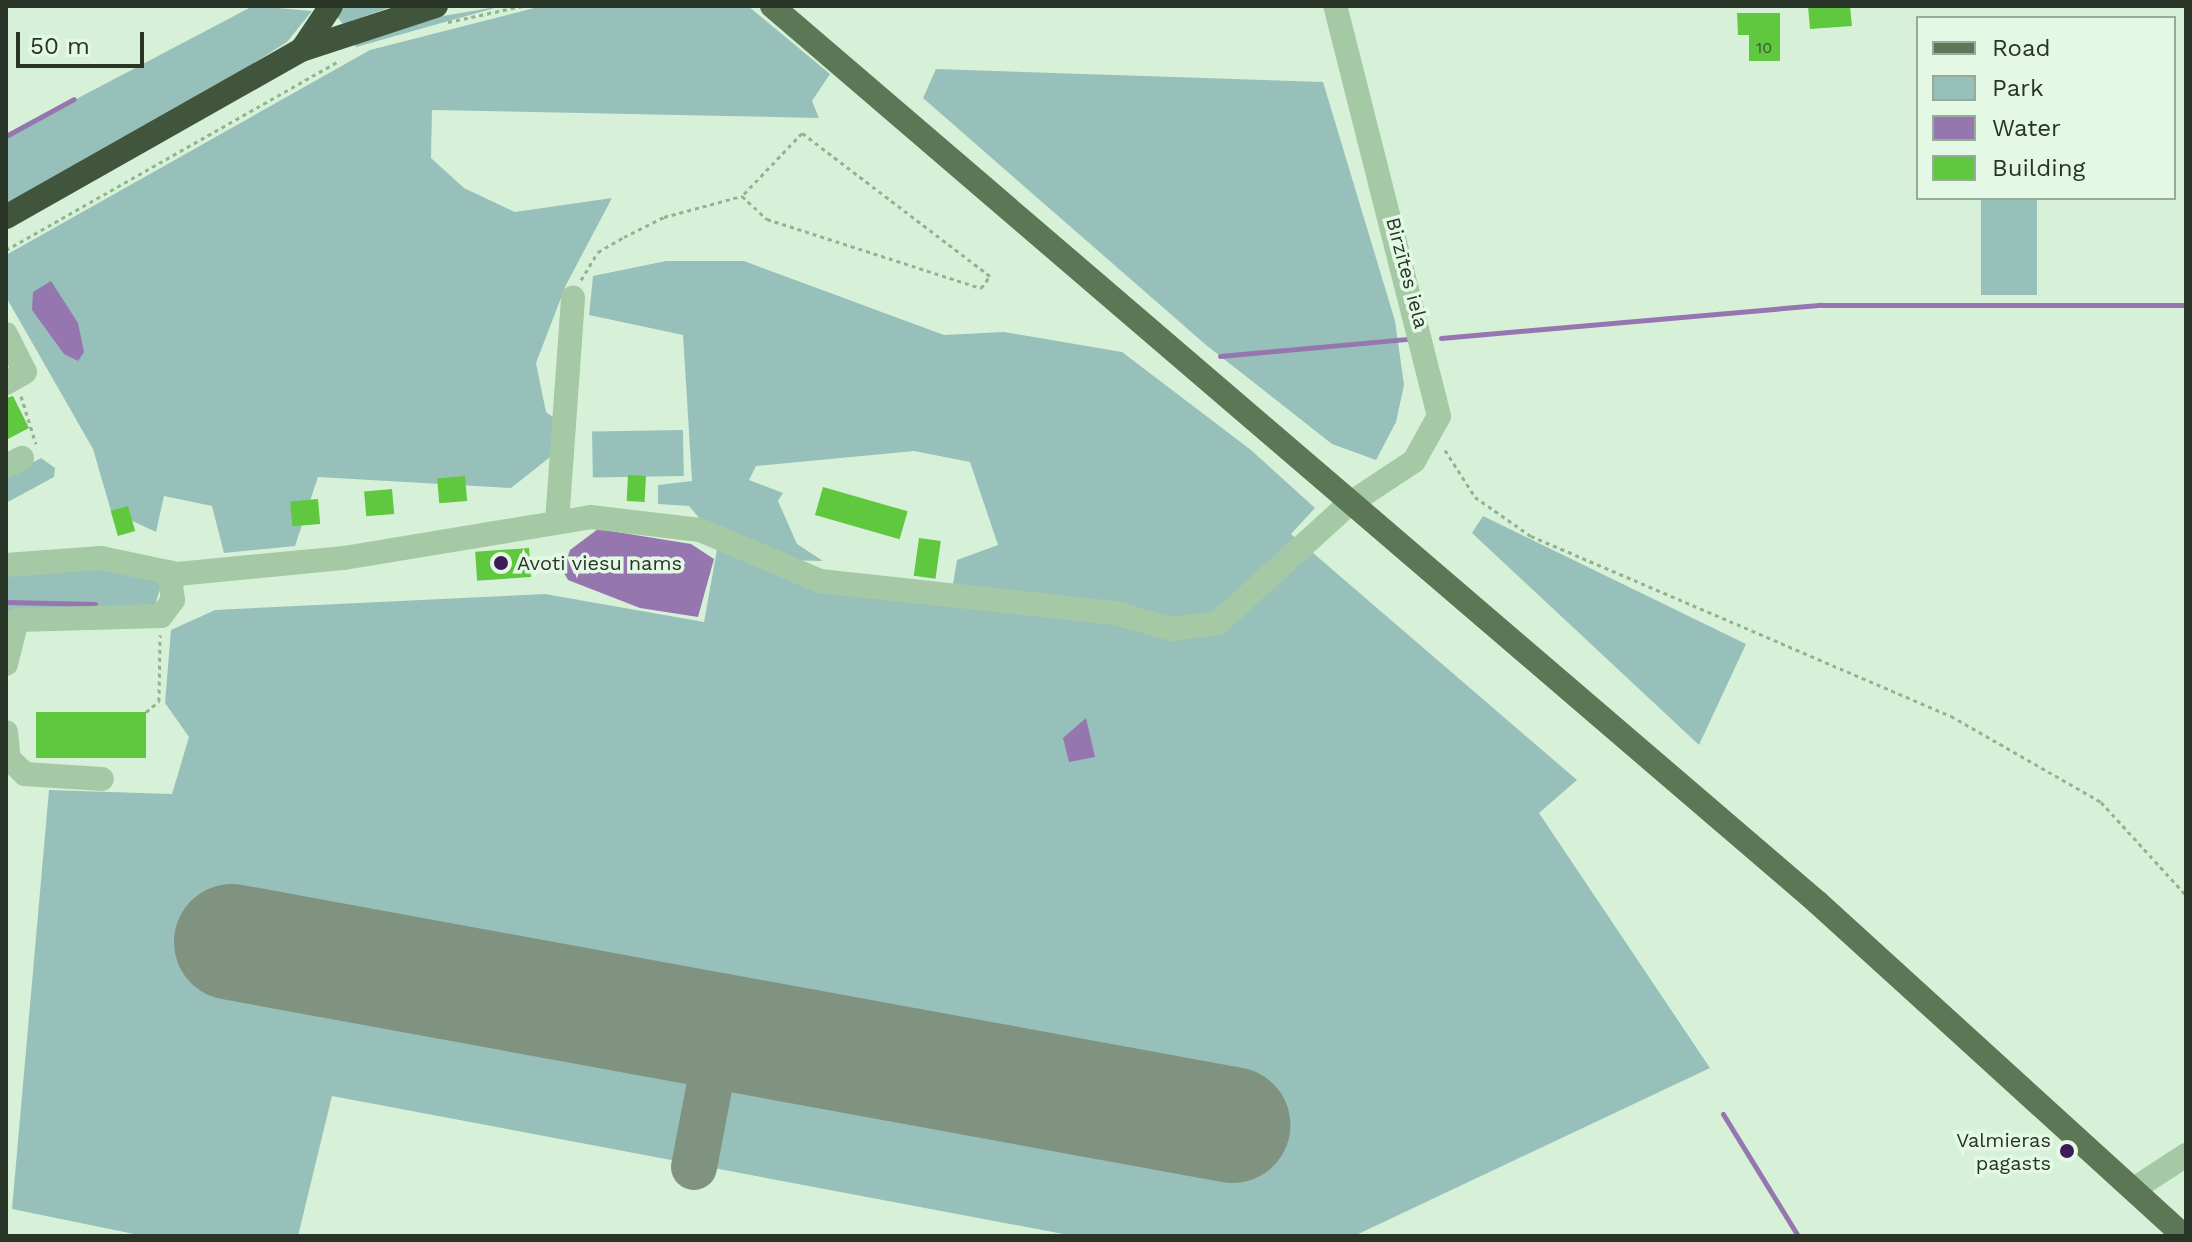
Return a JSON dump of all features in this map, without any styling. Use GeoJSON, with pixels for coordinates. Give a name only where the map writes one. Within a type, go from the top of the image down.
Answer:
{"type":"FeatureCollection","features":[{"type":"Feature","properties":{"kind":"highway"},"geometry":{"type":"LineString","coordinates":[[301,50],[331,6]]}},
{"type":"Feature","properties":{"kind":"highway"},"geometry":{"type":"LineString","coordinates":[[6,217],[301,50],[434,16]]}},
{"type":"Feature","properties":{"kind":"main road"},"geometry":{"type":"LineString","coordinates":[[772,6],[1349,504],[1817,902],[2137,1187],[2184,1236]]}},
{"type":"Feature","properties":{"kind":"street","name":"Birzītes iela"},"geometry":{"type":"LineString","coordinates":[[6,565],[101,558],[169,572],[344,558],[591,517],[700,530],[820,581],[1115,613],[1172,629],[1218,623],[1349,504],[1414,461],[1433,434],[1440,396],[1341,8]]}},
{"type":"Feature","properties":{"kind":"street"},"geometry":{"type":"LineString","coordinates":[[557,522],[573,298]]}},
{"type":"Feature","properties":{"kind":"street"},"geometry":{"type":"LineString","coordinates":[[6,664],[17,620],[161,616],[173,600],[169,572]]}},
{"type":"Feature","properties":{"kind":"street"},"geometry":{"type":"LineString","coordinates":[[6,732],[9,759],[25,774],[102,779]]}},
{"type":"Feature","properties":{"kind":"street"},"geometry":{"type":"LineString","coordinates":[[2137,1187],[2186,1155]]}},
{"type":"Feature","properties":{"kind":"path"},"geometry":{"type":"LineString","coordinates":[[434,16],[522,6]]}},
{"type":"Feature","properties":{"kind":"path"},"geometry":{"type":"LineString","coordinates":[[6,250],[353,52]]}},
{"type":"Feature","properties":{"kind":"path"},"geometry":{"type":"LineString","coordinates":[[573,298],[598,252],[664,217],[742,196],[802,133],[990,276],[981,288],[767,219],[742,196]]}},
{"type":"Feature","properties":{"kind":"path"},"geometry":{"type":"LineString","coordinates":[[9,355],[39,442],[14,462]]}},
{"type":"Feature","properties":{"kind":"path"},"geometry":{"type":"LineString","coordinates":[[1433,434],[1475,497],[1531,536],[1951,716],[2101,802],[2186,895]]}},
{"type":"Feature","properties":{"kind":"path"},"geometry":{"type":"LineString","coordinates":[[146,712],[159,701],[161,616]]}},
{"type":"Feature","properties":{"kind":"green space"},"geometry":{"type":"Polygon","coordinates":[[[253,6],[312,11],[287,42],[237,74],[6,204],[6,136],[253,6]]]}},
{"type":"Feature","properties":{"kind":"green space"},"geometry":{"type":"Polygon","coordinates":[[[341,6],[394,6],[343,24],[336,16],[341,6]]]}},
{"type":"Feature","properties":{"kind":"green space"},"geometry":{"type":"Polygon","coordinates":[[[502,6],[356,47],[354,44],[437,17],[502,6]]]}},
{"type":"Feature","properties":{"kind":"green space"},"geometry":{"type":"Polygon","coordinates":[[[542,6],[748,6],[830,74],[812,101],[819,118],[432,110],[431,158],[464,188],[515,212],[612,198],[566,285],[536,363],[546,412],[573,432],[554,454],[511,488],[318,477],[295,546],[224,553],[212,506],[164,496],[156,532],[111,511],[93,449],[6,297],[6,255],[370,50],[542,6]]]}},
{"type":"Feature","properties":{"kind":"green space"},"geometry":{"type":"Polygon","coordinates":[[[936,69],[1323,82],[1395,321],[1404,385],[1396,422],[1376,460],[1332,444],[1206,345],[923,98],[936,69]]]}},
{"type":"Feature","properties":{"kind":"green space"},"geometry":{"type":"Polygon","coordinates":[[[1981,200],[2037,200],[2037,295],[1981,295],[1981,200]]]}},
{"type":"Feature","properties":{"kind":"green space"},"geometry":{"type":"Polygon","coordinates":[[[666,261],[744,261],[944,335],[1004,332],[1122,352],[1251,450],[1315,508],[1291,534],[1577,780],[1539,813],[1710,1068],[1354,1236],[1074,1236],[332,1096],[298,1236],[144,1236],[12,1209],[49,790],[172,794],[189,737],[165,703],[171,630],[215,610],[545,594],[704,622],[718,544],[800,584],[952,590],[957,560],[998,545],[970,462],[914,451],[756,466],[749,480],[783,493],[778,501],[797,544],[823,561],[783,560],[706,526],[689,506],[658,504],[658,485],[692,481],[683,335],[589,315],[593,276],[666,261]]]}},
{"type":"Feature","properties":{"kind":"green space"},"geometry":{"type":"Polygon","coordinates":[[[683,430],[684,476],[593,478],[592,432],[683,430]]]}},
{"type":"Feature","properties":{"kind":"green space"},"geometry":{"type":"Polygon","coordinates":[[[41,458],[55,468],[54,477],[6,503],[6,477],[41,458]]]}},
{"type":"Feature","properties":{"kind":"green space"},"geometry":{"type":"Polygon","coordinates":[[[1483,516],[1746,644],[1699,745],[1472,533],[1483,516]]]}},
{"type":"Feature","properties":{"kind":"green space"},"geometry":{"type":"Polygon","coordinates":[[[120,567],[162,583],[155,605],[6,620],[6,572],[120,567]]]}},
{"type":"Feature","properties":{"kind":"water"},"geometry":{"type":"Polygon","coordinates":[[[51,281],[78,323],[84,352],[78,361],[64,354],[32,310],[33,292],[51,281]]]}},
{"type":"Feature","properties":{"kind":"water"},"geometry":{"type":"Polygon","coordinates":[[[598,529],[691,544],[714,559],[698,617],[640,608],[568,580],[563,571],[570,550],[598,529]]]}},
{"type":"Feature","properties":{"kind":"water"},"geometry":{"type":"Polygon","coordinates":[[[1086,718],[1095,757],[1069,762],[1063,738],[1086,718]]]}},
{"type":"Feature","properties":{"kind":"building"},"geometry":{"type":"Polygon","coordinates":[[[1808,6],[1850,6],[1852,26],[1810,29],[1808,6]]]}},
{"type":"Feature","properties":{"kind":"building"},"geometry":{"type":"Polygon","coordinates":[[[1737,13],[1780,13],[1780,61],[1749,61],[1749,35],[1738,35],[1737,13]]]}},
{"type":"Feature","properties":{"kind":"building"},"geometry":{"type":"Polygon","coordinates":[[[13,396],[29,428],[6,440],[6,398],[13,396]]]}},
{"type":"Feature","properties":{"kind":"building"},"geometry":{"type":"Polygon","coordinates":[[[628,475],[646,476],[645,502],[627,501],[628,475]]]}},
{"type":"Feature","properties":{"kind":"building"},"geometry":{"type":"Polygon","coordinates":[[[465,476],[467,501],[439,503],[437,478],[465,476]]]}},
{"type":"Feature","properties":{"kind":"building"},"geometry":{"type":"Polygon","coordinates":[[[823,487],[908,511],[900,539],[815,515],[823,487]]]}},
{"type":"Feature","properties":{"kind":"building"},"geometry":{"type":"Polygon","coordinates":[[[392,489],[394,514],[366,516],[364,491],[392,489]]]}},
{"type":"Feature","properties":{"kind":"building"},"geometry":{"type":"Polygon","coordinates":[[[318,499],[320,524],[292,526],[290,501],[318,499]]]}},
{"type":"Feature","properties":{"kind":"building"},"geometry":{"type":"Polygon","coordinates":[[[128,506],[135,531],[118,536],[111,511],[128,506]]]}},
{"type":"Feature","properties":{"kind":"building"},"geometry":{"type":"Polygon","coordinates":[[[919,538],[941,541],[935,579],[914,576],[919,538]]]}},
{"type":"Feature","properties":{"kind":"building"},"geometry":{"type":"Polygon","coordinates":[[[529,548],[531,577],[477,581],[475,552],[529,548]]]}},
{"type":"Feature","properties":{"kind":"building"},"geometry":{"type":"Polygon","coordinates":[[[36,712],[146,712],[146,758],[36,758],[36,712]]]}},
{"type":"Feature","properties":{"kind":"waterway"},"geometry":{"type":"LineString","coordinates":[[6,136],[74,99]]}},
{"type":"Feature","properties":{"kind":"waterway"},"geometry":{"type":"LineString","coordinates":[[1441,338],[1822,305],[2186,305]]}},
{"type":"Feature","properties":{"kind":"waterway"},"geometry":{"type":"LineString","coordinates":[[1220,356],[1408,339]]}},
{"type":"Feature","properties":{"kind":"waterway"},"geometry":{"type":"LineString","coordinates":[[6,602],[95,604]]}},
{"type":"Feature","properties":{"kind":"waterway"},"geometry":{"type":"LineString","coordinates":[[1723,1114],[1798,1236]]}},
{"type":"Feature","properties":{"kind":"taxiway"},"geometry":{"type":"LineString","coordinates":[[694,1167],[720,1031]]}},
{"type":"Feature","properties":{"kind":"runway"},"geometry":{"type":"LineString","coordinates":[[232,942],[1232,1125]]}},
{"type":"Feature","properties":{"kind":"place","name":"Avoti viesu nams"},"geometry":{"type":"Point","coordinates":[501,563]}},
{"type":"Feature","properties":{"kind":"place","name":"Valmieras pagasts"},"geometry":{"type":"Point","coordinates":[2067,1151]}}]}
